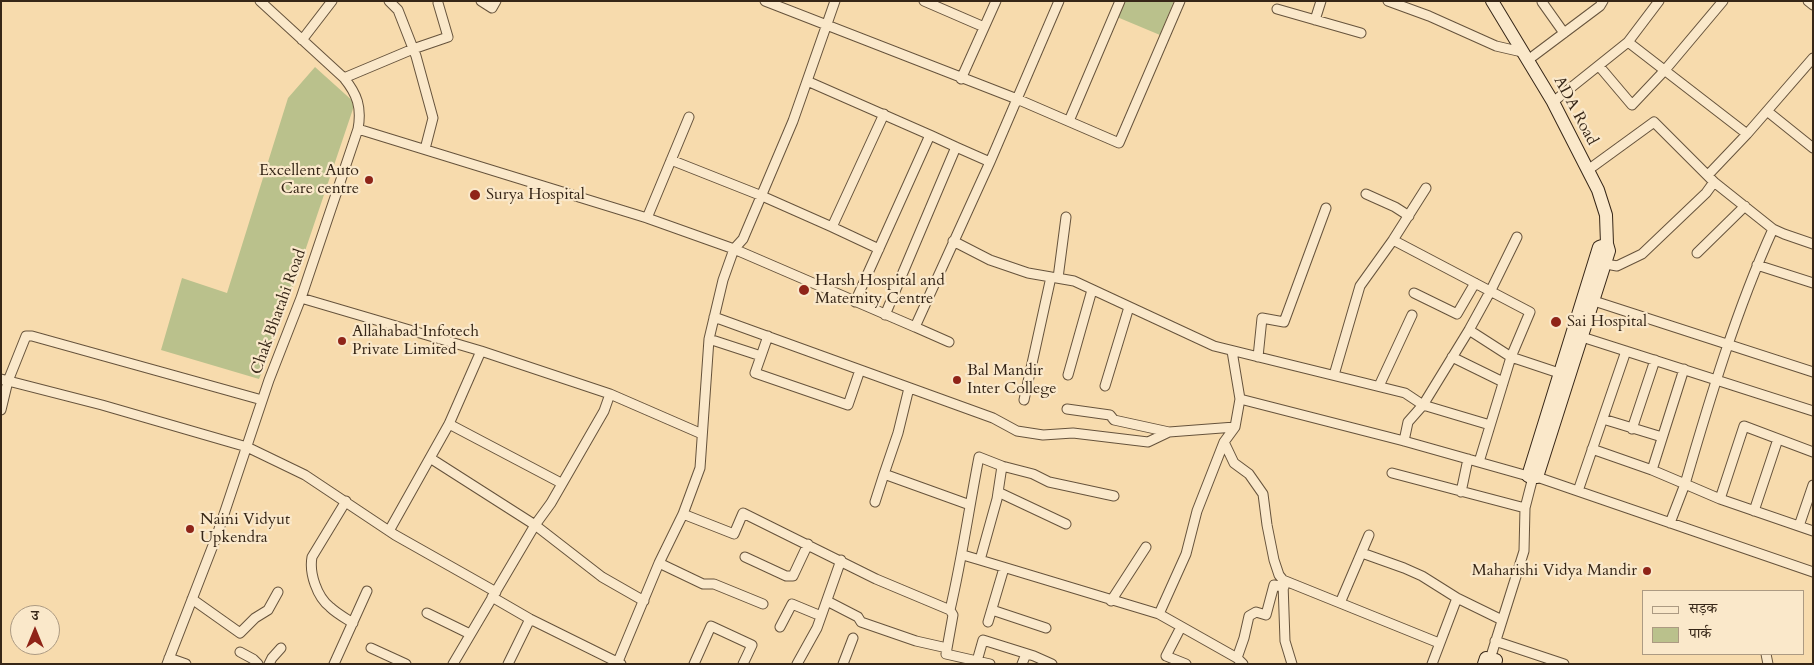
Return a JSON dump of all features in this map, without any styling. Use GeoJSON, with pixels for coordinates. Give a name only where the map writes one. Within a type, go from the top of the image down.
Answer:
{"type":"FeatureCollection","features":[{"type":"Feature","properties":{"kind":"street","name":"Chak Bhatahi Road"},"geometry":{"type":"LineString","coordinates":[[168,661],[218,535],[262,400],[301,298],[358,129],[360,116],[359,101],[353,88],[260,1]]}},
{"type":"Feature","properties":{"kind":"street"},"geometry":{"type":"LineString","coordinates":[[302,40],[332,1]]}},
{"type":"Feature","properties":{"kind":"street"},"geometry":{"type":"LineString","coordinates":[[389,1],[398,10],[413,49],[433,118],[425,149]]}},
{"type":"Feature","properties":{"kind":"street"},"geometry":{"type":"LineString","coordinates":[[481,1],[492,8],[496,1]]}},
{"type":"Feature","properties":{"kind":"street"},"geometry":{"type":"LineString","coordinates":[[765,1],[1017,99],[1120,143],[1180,1]]}},
{"type":"Feature","properties":{"kind":"street"},"geometry":{"type":"LineString","coordinates":[[5,380],[102,405],[247,447],[298,472],[346,501],[389,531],[494,594],[530,619],[618,663],[700,468],[709,339],[723,280],[734,249],[743,239],[793,122],[835,1]]}},
{"type":"Feature","properties":{"kind":"street"},"geometry":{"type":"LineString","coordinates":[[924,1],[984,27]]}},
{"type":"Feature","properties":{"kind":"street"},"geometry":{"type":"LineString","coordinates":[[962,78],[996,1]]}},
{"type":"Feature","properties":{"kind":"street"},"geometry":{"type":"LineString","coordinates":[[915,328],[990,162],[1059,1]]}},
{"type":"Feature","properties":{"kind":"street"},"geometry":{"type":"LineString","coordinates":[[1069,121],[1120,1]]}},
{"type":"Feature","properties":{"kind":"street"},"geometry":{"type":"LineString","coordinates":[[1315,20],[1321,1]]}},
{"type":"Feature","properties":{"kind":"street"},"geometry":{"type":"LineString","coordinates":[[1388,1],[1429,16],[1496,46],[1525,56],[1564,33],[1600,6],[1603,1]]}},
{"type":"Feature","properties":{"kind":"street","name":"ADA Road"},"geometry":{"type":"LineString","coordinates":[[1492,1],[1553,102],[1598,190],[1606,215],[1606,244],[1609,251],[1606,264],[1582,337],[1564,375]]}},
{"type":"Feature","properties":{"kind":"street"},"geometry":{"type":"LineString","coordinates":[[1553,102],[1628,42],[1659,1]]}},
{"type":"Feature","properties":{"kind":"street"},"geometry":{"type":"LineString","coordinates":[[1600,66],[1632,105],[1665,70],[1723,1]]}},
{"type":"Feature","properties":{"kind":"street"},"geometry":{"type":"LineString","coordinates":[[1808,1],[1813,5]]}},
{"type":"Feature","properties":{"kind":"street"},"geometry":{"type":"LineString","coordinates":[[1542,2],[1564,33]]}},
{"type":"Feature","properties":{"kind":"street"},"geometry":{"type":"LineString","coordinates":[[344,78],[413,49],[448,37],[438,3]]}},
{"type":"Feature","properties":{"kind":"street"},"geometry":{"type":"LineString","coordinates":[[1277,9],[1361,33]]}},
{"type":"Feature","properties":{"kind":"street"},"geometry":{"type":"LineString","coordinates":[[1628,42],[1747,134]]}},
{"type":"Feature","properties":{"kind":"street"},"geometry":{"type":"LineString","coordinates":[[1606,264],[1617,266],[1642,254],[1706,193],[1711,179],[1813,58]]}},
{"type":"Feature","properties":{"kind":"street"},"geometry":{"type":"LineString","coordinates":[[808,81],[990,162]]}},
{"type":"Feature","properties":{"kind":"street"},"geometry":{"type":"LineString","coordinates":[[1767,111],[1813,148]]}},
{"type":"Feature","properties":{"kind":"street"},"geometry":{"type":"LineString","coordinates":[[832,227],[884,114]]}},
{"type":"Feature","properties":{"kind":"street"},"geometry":{"type":"LineString","coordinates":[[647,218],[689,117]]}},
{"type":"Feature","properties":{"kind":"street"},"geometry":{"type":"LineString","coordinates":[[1588,170],[1654,122],[1711,179],[1774,229],[1813,244]]}},
{"type":"Feature","properties":{"kind":"street"},"geometry":{"type":"LineString","coordinates":[[358,129],[647,218],[734,249],[949,342]]}},
{"type":"Feature","properties":{"kind":"street"},"geometry":{"type":"LineString","coordinates":[[855,302],[930,135]]}},
{"type":"Feature","properties":{"kind":"street"},"geometry":{"type":"LineString","coordinates":[[885,315],[956,147]]}},
{"type":"Feature","properties":{"kind":"street"},"geometry":{"type":"LineString","coordinates":[[671,160],[762,196],[879,249]]}},
{"type":"Feature","properties":{"kind":"street"},"geometry":{"type":"LineString","coordinates":[[1334,375],[1360,286],[1393,240],[1426,188]]}},
{"type":"Feature","properties":{"kind":"street"},"geometry":{"type":"LineString","coordinates":[[1366,194],[1395,207],[1409,216]]}},
{"type":"Feature","properties":{"kind":"street"},"geometry":{"type":"LineString","coordinates":[[1697,253],[1745,206]]}},
{"type":"Feature","properties":{"kind":"street"},"geometry":{"type":"LineString","coordinates":[[1258,357],[1262,318],[1284,322],[1326,208]]}},
{"type":"Feature","properties":{"kind":"street"},"geometry":{"type":"LineString","coordinates":[[1024,400],[1054,278],[1066,217]]}},
{"type":"Feature","properties":{"kind":"street"},"geometry":{"type":"LineString","coordinates":[[1670,523],[1685,484],[1728,344],[1757,265],[1774,229]]}},
{"type":"Feature","properties":{"kind":"street"},"geometry":{"type":"LineString","coordinates":[[1404,441],[1408,422],[1423,405],[1469,330],[1517,237]]}},
{"type":"Feature","properties":{"kind":"street"},"geometry":{"type":"LineString","coordinates":[[1393,240],[1530,312],[1511,357],[1479,462]]}},
{"type":"Feature","properties":{"kind":"street"},"geometry":{"type":"LineString","coordinates":[[953,241],[990,260],[1028,274],[1074,281],[1214,346],[1406,393],[1423,405],[1490,425]]}},
{"type":"Feature","properties":{"kind":"street"},"geometry":{"type":"LineString","coordinates":[[1490,660],[1524,551],[1525,508],[1533,477],[1600,247],[1606,244]]}},
{"type":"Feature","properties":{"kind":"street"},"geometry":{"type":"LineString","coordinates":[[1757,265],[1813,283]]}},
{"type":"Feature","properties":{"kind":"street"},"geometry":{"type":"LineString","coordinates":[[1414,293],[1456,314],[1475,283]]}},
{"type":"Feature","properties":{"kind":"street"},"geometry":{"type":"LineString","coordinates":[[1068,375],[1092,290]]}},
{"type":"Feature","properties":{"kind":"street"},"geometry":{"type":"LineString","coordinates":[[301,298],[481,351],[610,394],[702,434]]}},
{"type":"Feature","properties":{"kind":"street"},"geometry":{"type":"LineString","coordinates":[[1594,301],[1813,372]]}},
{"type":"Feature","properties":{"kind":"street"},"geometry":{"type":"LineString","coordinates":[[1105,386],[1129,307]]}},
{"type":"Feature","properties":{"kind":"street"},"geometry":{"type":"LineString","coordinates":[[1379,386],[1412,315]]}},
{"type":"Feature","properties":{"kind":"street"},"geometry":{"type":"LineString","coordinates":[[714,317],[993,418],[1017,431],[1043,435],[1073,433],[1148,442],[1169,432]]}},
{"type":"Feature","properties":{"kind":"street"},"geometry":{"type":"LineString","coordinates":[[1469,330],[1511,357],[1564,375]]}},
{"type":"Feature","properties":{"kind":"street"},"geometry":{"type":"LineString","coordinates":[[1,410],[5,380],[26,336],[32,336],[262,400]]}},
{"type":"Feature","properties":{"kind":"street"},"geometry":{"type":"LineString","coordinates":[[768,336],[755,373],[848,405],[860,370]]}},
{"type":"Feature","properties":{"kind":"street"},"geometry":{"type":"LineString","coordinates":[[1582,337],[1813,411]]}},
{"type":"Feature","properties":{"kind":"street"},"geometry":{"type":"LineString","coordinates":[[709,339],[761,356]]}},
{"type":"Feature","properties":{"kind":"street"},"geometry":{"type":"LineString","coordinates":[[389,531],[449,424],[481,351]]}},
{"type":"Feature","properties":{"kind":"street"},"geometry":{"type":"LineString","coordinates":[[1159,614],[1186,554],[1197,511],[1224,442],[1235,426],[1240,399],[1232,351]]}},
{"type":"Feature","properties":{"kind":"street"},"geometry":{"type":"LineString","coordinates":[[1578,491],[1626,351]]}},
{"type":"Feature","properties":{"kind":"street"},"geometry":{"type":"LineString","coordinates":[[1452,358],[1503,382]]}},
{"type":"Feature","properties":{"kind":"street"},"geometry":{"type":"LineString","coordinates":[[1632,428],[1655,360]]}},
{"type":"Feature","properties":{"kind":"street"},"geometry":{"type":"LineString","coordinates":[[1652,470],[1684,369]]}},
{"type":"Feature","properties":{"kind":"street"},"geometry":{"type":"LineString","coordinates":[[875,502],[898,433],[910,388]]}},
{"type":"Feature","properties":{"kind":"street"},"geometry":{"type":"LineString","coordinates":[[453,664],[535,525],[551,503],[604,411],[610,394]]}},
{"type":"Feature","properties":{"kind":"street"},"geometry":{"type":"LineString","coordinates":[[1240,399],[1404,441],[1533,477],[1813,572]]}},
{"type":"Feature","properties":{"kind":"street"},"geometry":{"type":"LineString","coordinates":[[1066,410],[1110,415],[1114,420],[1169,432],[1235,426]]}},
{"type":"Feature","properties":{"kind":"street"},"geometry":{"type":"LineString","coordinates":[[1603,418],[1662,438]]}},
{"type":"Feature","properties":{"kind":"street"},"geometry":{"type":"LineString","coordinates":[[449,424],[561,483]]}},
{"type":"Feature","properties":{"kind":"street"},"geometry":{"type":"LineString","coordinates":[[1720,499],[1744,426],[1813,452]]}},
{"type":"Feature","properties":{"kind":"street"},"geometry":{"type":"LineString","coordinates":[[1754,510],[1778,439]]}},
{"type":"Feature","properties":{"kind":"street"},"geometry":{"type":"LineString","coordinates":[[1224,442],[1234,463],[1249,474],[1264,494],[1266,525],[1274,560],[1284,584],[1285,642],[1292,664]]}},
{"type":"Feature","properties":{"kind":"street"},"geometry":{"type":"LineString","coordinates":[[1592,449],[1652,470],[1720,499],[1813,531]]}},
{"type":"Feature","properties":{"kind":"street"},"geometry":{"type":"LineString","coordinates":[[950,610],[963,555],[979,457],[1002,466],[1033,474],[1050,482],[1114,496]]}},
{"type":"Feature","properties":{"kind":"street"},"geometry":{"type":"LineString","coordinates":[[430,458],[535,525],[602,577],[644,602]]}},
{"type":"Feature","properties":{"kind":"street"},"geometry":{"type":"LineString","coordinates":[[1461,492],[1468,459]]}},
{"type":"Feature","properties":{"kind":"street"},"geometry":{"type":"LineString","coordinates":[[980,560],[998,492],[1002,466]]}},
{"type":"Feature","properties":{"kind":"street"},"geometry":{"type":"LineString","coordinates":[[1392,473],[1525,508]]}},
{"type":"Feature","properties":{"kind":"street"},"geometry":{"type":"LineString","coordinates":[[884,474],[970,505]]}},
{"type":"Feature","properties":{"kind":"street"},"geometry":{"type":"LineString","coordinates":[[1799,526],[1813,485]]}},
{"type":"Feature","properties":{"kind":"street"},"geometry":{"type":"LineString","coordinates":[[998,492],[1066,524]]}},
{"type":"Feature","properties":{"kind":"street"},"geometry":{"type":"LineString","coordinates":[[346,501],[312,557],[310,565],[314,580],[324,601],[330,608],[353,622]]}},
{"type":"Feature","properties":{"kind":"street"},"geometry":{"type":"LineString","coordinates":[[682,514],[734,534],[743,513],[876,579],[950,610],[953,615],[946,654],[956,660],[978,661],[990,664]]}},
{"type":"Feature","properties":{"kind":"street"},"geometry":{"type":"LineString","coordinates":[[1340,603],[1369,535]]}},
{"type":"Feature","properties":{"kind":"street"},"geometry":{"type":"LineString","coordinates":[[745,557],[786,576],[793,576],[808,544]]}},
{"type":"Feature","properties":{"kind":"street"},"geometry":{"type":"LineString","coordinates":[[1111,601],[1146,547]]}},
{"type":"Feature","properties":{"kind":"street"},"geometry":{"type":"LineString","coordinates":[[1362,553],[1422,576],[1457,598],[1502,620]]}},
{"type":"Feature","properties":{"kind":"street"},"geometry":{"type":"LineString","coordinates":[[963,555],[1159,614],[1240,661],[1249,616],[1256,612],[1266,615],[1274,585],[1284,584],[1340,603],[1439,643]]}},
{"type":"Feature","properties":{"kind":"street"},"geometry":{"type":"LineString","coordinates":[[797,664],[817,628],[841,560]]}},
{"type":"Feature","properties":{"kind":"street"},"geometry":{"type":"LineString","coordinates":[[660,563],[704,584],[714,584],[762,604]]}},
{"type":"Feature","properties":{"kind":"street"},"geometry":{"type":"LineString","coordinates":[[988,622],[1004,568]]}},
{"type":"Feature","properties":{"kind":"street"},"geometry":{"type":"LineString","coordinates":[[334,664],[367,591]]}},
{"type":"Feature","properties":{"kind":"street"},"geometry":{"type":"LineString","coordinates":[[192,599],[240,633],[255,618],[268,610],[278,592]]}},
{"type":"Feature","properties":{"kind":"street"},"geometry":{"type":"LineString","coordinates":[[1432,664],[1457,598]]}},
{"type":"Feature","properties":{"kind":"street"},"geometry":{"type":"LineString","coordinates":[[827,601],[858,617],[861,622],[916,641],[947,648]]}},
{"type":"Feature","properties":{"kind":"street"},"geometry":{"type":"LineString","coordinates":[[780,627],[792,604],[821,616]]}},
{"type":"Feature","properties":{"kind":"street"},"geometry":{"type":"LineString","coordinates":[[992,610],[1046,628]]}},
{"type":"Feature","properties":{"kind":"street"},"geometry":{"type":"LineString","coordinates":[[427,613],[470,634]]}},
{"type":"Feature","properties":{"kind":"street"},"geometry":{"type":"LineString","coordinates":[[508,664],[530,619]]}},
{"type":"Feature","properties":{"kind":"street"},"geometry":{"type":"LineString","coordinates":[[694,664],[711,626],[752,645],[743,664]]}},
{"type":"Feature","properties":{"kind":"street"},"geometry":{"type":"LineString","coordinates":[[1181,627],[1166,656],[1186,664]]}},
{"type":"Feature","properties":{"kind":"street"},"geometry":{"type":"LineString","coordinates":[[843,664],[853,638]]}},
{"type":"Feature","properties":{"kind":"street"},"geometry":{"type":"LineString","coordinates":[[978,661],[983,640],[1052,664]]}},
{"type":"Feature","properties":{"kind":"street"},"geometry":{"type":"LineString","coordinates":[[1496,641],[1564,664]]}},
{"type":"Feature","properties":{"kind":"street"},"geometry":{"type":"LineString","coordinates":[[269,664],[281,648]]}},
{"type":"Feature","properties":{"kind":"street"},"geometry":{"type":"LineString","coordinates":[[371,648],[406,664]]}},
{"type":"Feature","properties":{"kind":"street"},"geometry":{"type":"LineString","coordinates":[[240,652],[258,664]]}},
{"type":"Feature","properties":{"kind":"street"},"geometry":{"type":"LineString","coordinates":[[1022,664],[1026,654]]}},
{"type":"Feature","properties":{"kind":"street"},"geometry":{"type":"LineString","coordinates":[[168,661],[186,664]]}},
{"type":"Feature","properties":{"kind":"green space"},"geometry":{"type":"Polygon","coordinates":[[[1124,1],[1174,1],[1160,35],[1117,17],[1124,1]]]}},
{"type":"Feature","properties":{"kind":"green space"},"geometry":{"type":"Polygon","coordinates":[[[315,67],[355,103],[278,331],[259,379],[161,350],[182,278],[227,293],[288,98],[315,67]]]}},
{"type":"Feature","properties":{"kind":"place","name":"Excellent Auto Care centre"},"geometry":{"type":"Point","coordinates":[369,180]}},
{"type":"Feature","properties":{"kind":"place","name":"Surya Hospital"},"geometry":{"type":"Point","coordinates":[475,195]}},
{"type":"Feature","properties":{"kind":"place","name":"Harsh Hospital and Maternity Centre"},"geometry":{"type":"Point","coordinates":[804,290]}},
{"type":"Feature","properties":{"kind":"place","name":"Sai Hospital"},"geometry":{"type":"Point","coordinates":[1556,322]}},
{"type":"Feature","properties":{"kind":"place","name":"Allahabad Infotech Private Limited"},"geometry":{"type":"Point","coordinates":[342,341]}},
{"type":"Feature","properties":{"kind":"place","name":"Bal Mandir Inter College"},"geometry":{"type":"Point","coordinates":[957,380]}},
{"type":"Feature","properties":{"kind":"place","name":"Naini Vidyut Upkendra"},"geometry":{"type":"Point","coordinates":[190,529]}},
{"type":"Feature","properties":{"kind":"place","name":"Maharishi Vidya Mandir"},"geometry":{"type":"Point","coordinates":[1647,571]}}]}
